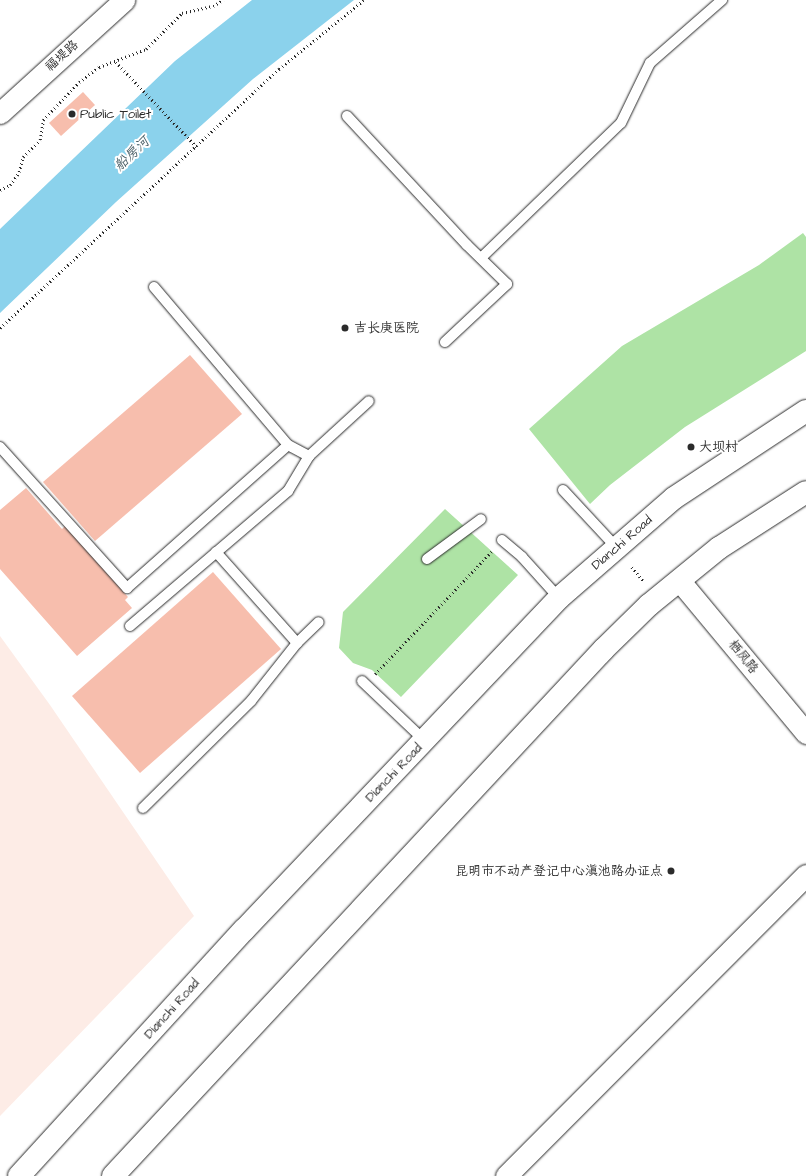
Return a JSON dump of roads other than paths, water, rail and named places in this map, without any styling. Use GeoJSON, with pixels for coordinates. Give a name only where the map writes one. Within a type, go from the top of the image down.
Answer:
{"type":"FeatureCollection","features":[{"type":"Feature","properties":{"kind":"main road","name":"Dianchi Road"},"geometry":{"type":"LineString","coordinates":[[19,1176],[244,930],[425,741],[558,598],[674,498],[806,411]]}},
{"type":"Feature","properties":{"kind":"main road"},"geometry":{"type":"LineString","coordinates":[[113,1176],[604,649],[648,605],[719,548],[806,492]]}},
{"type":"Feature","properties":{"kind":"street","name":"福堤路"},"geometry":{"type":"LineString","coordinates":[[0,113],[124,0]]}},
{"type":"Feature","properties":{"kind":"street","name":"栖凤路"},"geometry":{"type":"LineString","coordinates":[[680,580],[806,733]]}},
{"type":"Feature","properties":{"kind":"street"},"geometry":{"type":"LineString","coordinates":[[506,1176],[806,875]]}},
{"type":"Feature","properties":{"kind":"lane"},"geometry":{"type":"LineString","coordinates":[[481,258],[621,123],[650,63],[722,0]]}},
{"type":"Feature","properties":{"kind":"lane"},"geometry":{"type":"LineString","coordinates":[[347,116],[507,284],[445,342]]}},
{"type":"Feature","properties":{"kind":"lane"},"geometry":{"type":"LineString","coordinates":[[154,287],[288,445],[309,456]]}},
{"type":"Feature","properties":{"kind":"lane"},"geometry":{"type":"LineString","coordinates":[[130,626],[288,491],[309,456],[369,401]]}},
{"type":"Feature","properties":{"kind":"lane"},"geometry":{"type":"LineString","coordinates":[[0,447],[127,588],[288,445]]}},
{"type":"Feature","properties":{"kind":"lane"},"geometry":{"type":"LineString","coordinates":[[563,490],[616,547]]}},
{"type":"Feature","properties":{"kind":"lane"},"geometry":{"type":"LineString","coordinates":[[427,559],[481,519]]}},
{"type":"Feature","properties":{"kind":"lane"},"geometry":{"type":"LineString","coordinates":[[502,540],[522,557],[558,598]]}},
{"type":"Feature","properties":{"kind":"lane"},"geometry":{"type":"LineString","coordinates":[[216,552],[297,642]]}},
{"type":"Feature","properties":{"kind":"lane"},"geometry":{"type":"LineString","coordinates":[[143,808],[251,701],[297,642],[318,622]]}},
{"type":"Feature","properties":{"kind":"lane"},"geometry":{"type":"LineString","coordinates":[[362,681],[425,741]]}},
{"type":"Feature","properties":{"kind":"water","name":"船房河"},"geometry":{"type":"Polygon","coordinates":[[[252,0],[354,0],[253,79],[116,202],[0,313],[0,229],[175,61],[252,0]]]}},
{"type":"Feature","properties":{"kind":"place","name":"Public Toilet"},"geometry":{"type":"Point","coordinates":[72,114]}},
{"type":"Feature","properties":{"kind":"place","name":"吉长庚医院"},"geometry":{"type":"Point","coordinates":[345,328]}},
{"type":"Feature","properties":{"kind":"place","name":"大坝村"},"geometry":{"type":"Point","coordinates":[691,447]}},
{"type":"Feature","properties":{"kind":"place","name":"昆明市不动产登记中心滇池路办证点"},"geometry":{"type":"Point","coordinates":[671,871]}}]}
